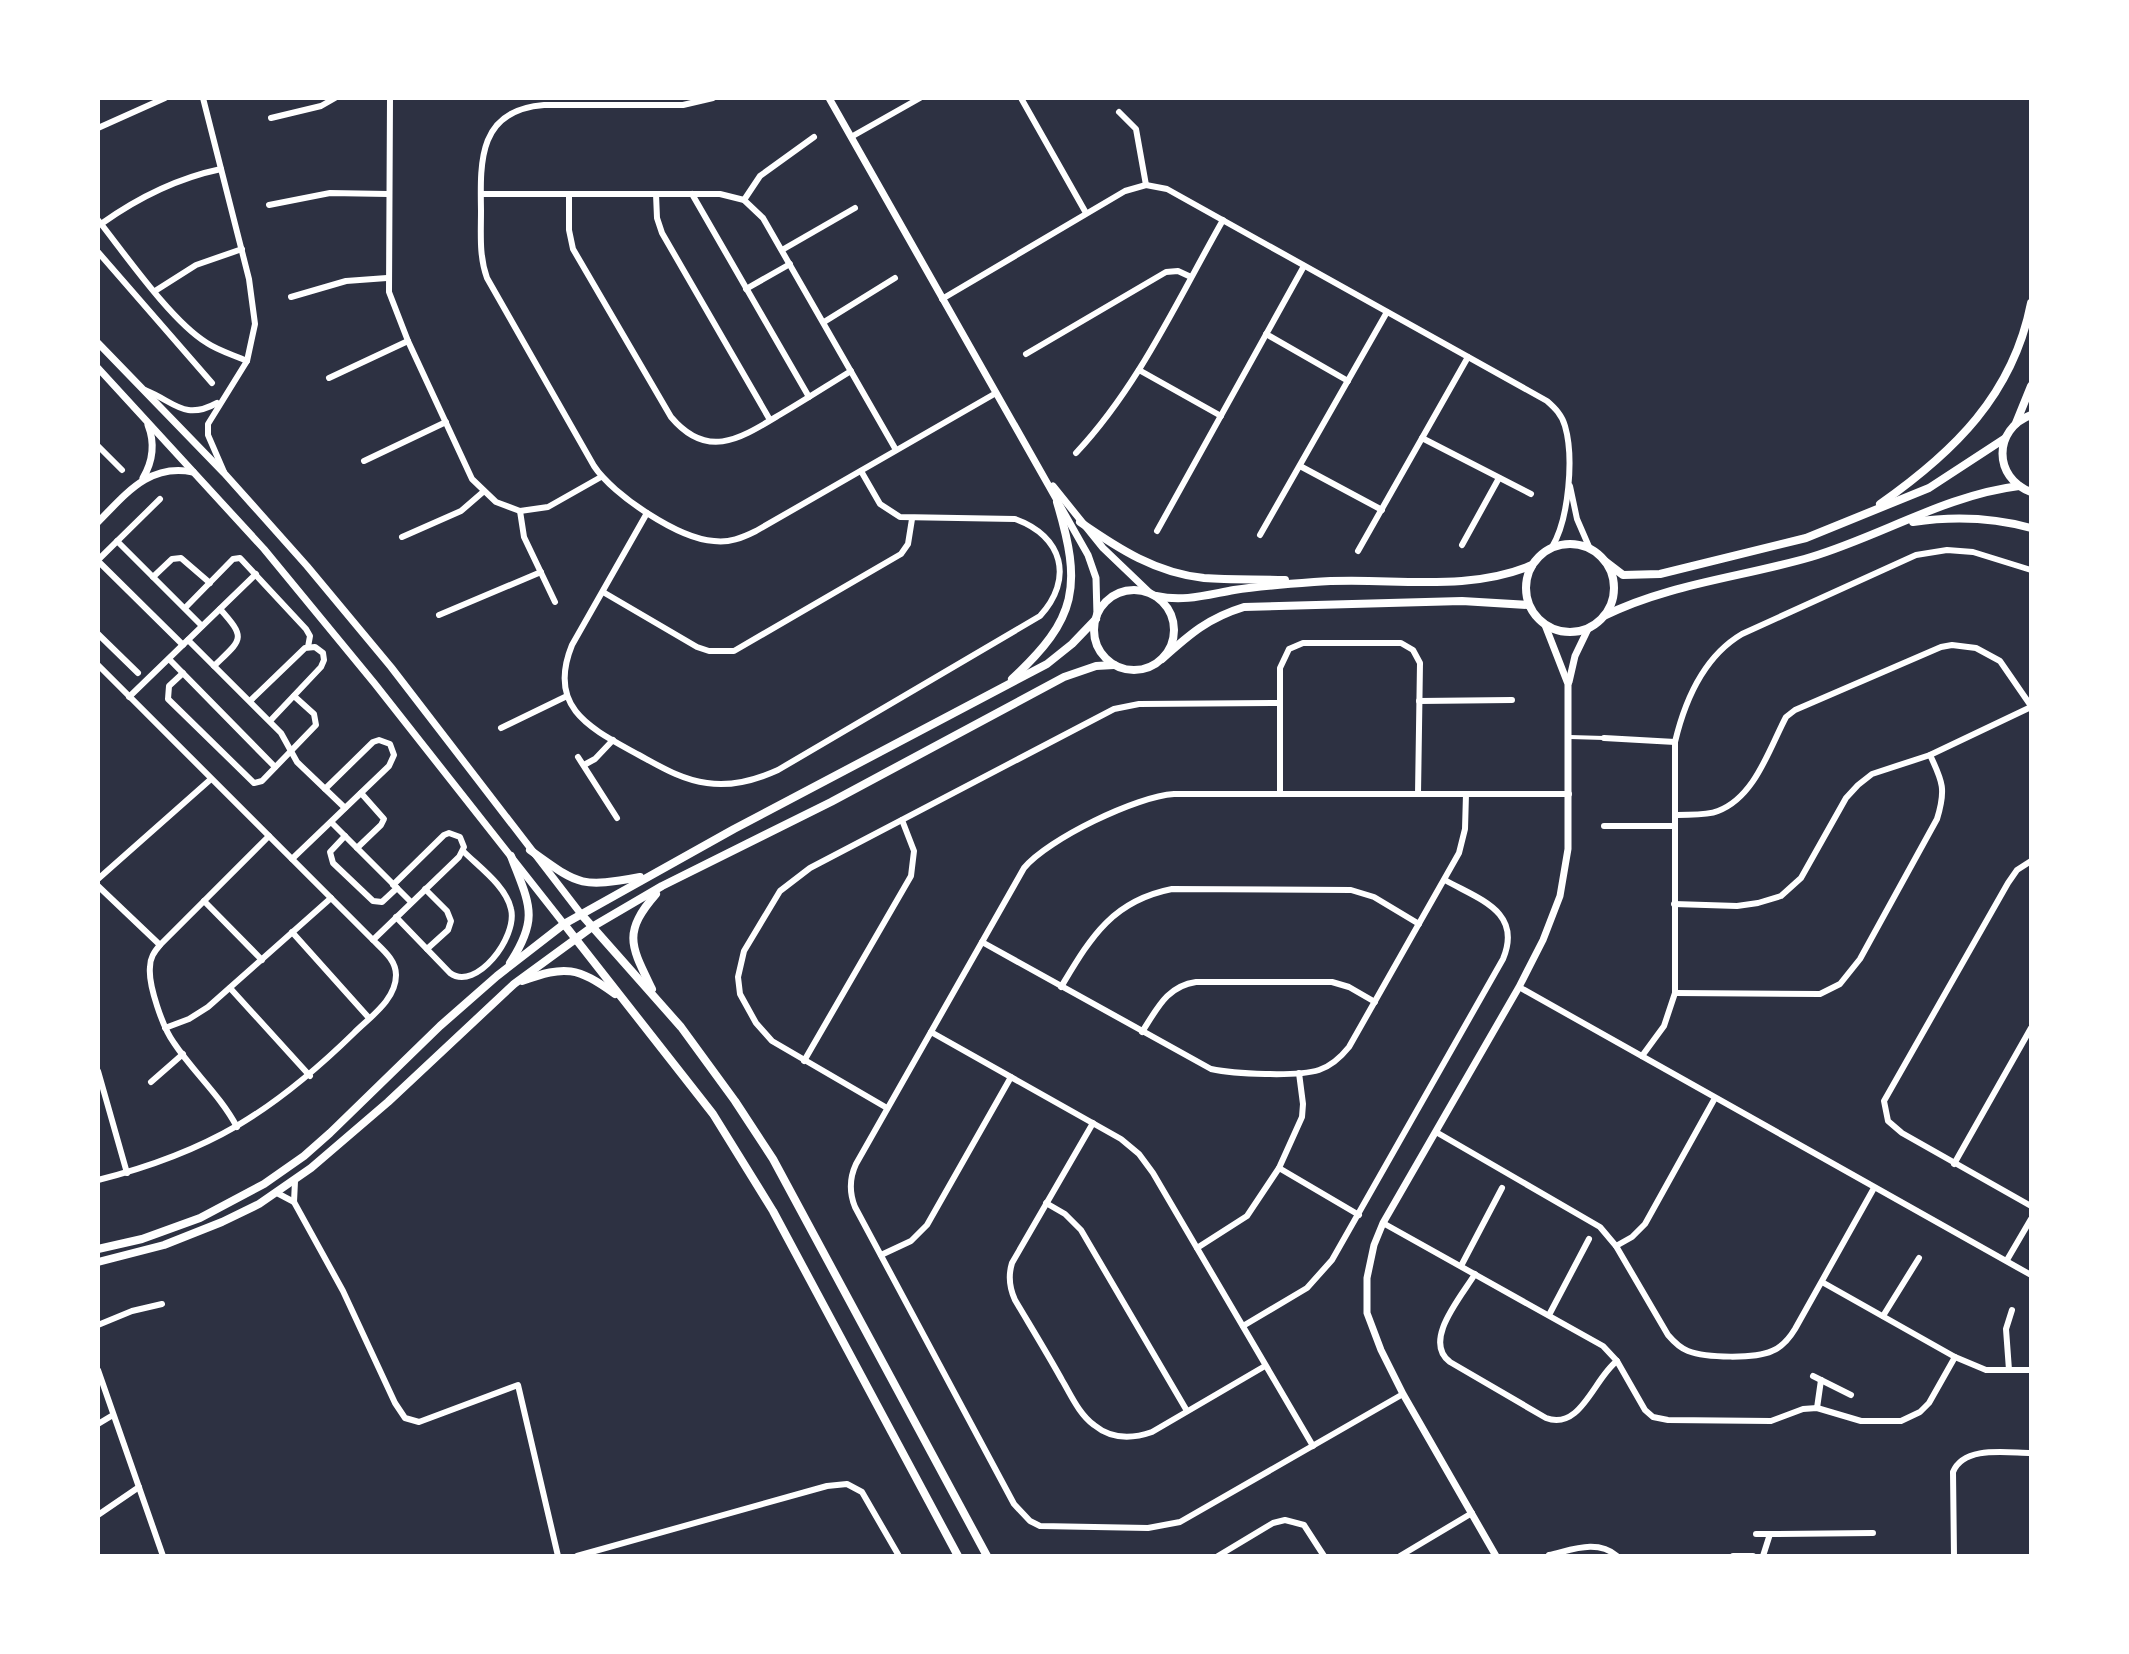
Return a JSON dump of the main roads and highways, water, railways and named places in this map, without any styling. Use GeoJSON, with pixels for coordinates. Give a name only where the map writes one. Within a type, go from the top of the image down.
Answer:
{"type":"FeatureCollection","features":[{"type":"Feature","properties":{"kind":"main road"},"geometry":{"type":"LineString","coordinates":[[1869,511],[1952,448],[1981,414],[2002,384],[2018,350],[2031,303]]}},
{"type":"Feature","properties":{"kind":"main road"},"geometry":{"type":"LineString","coordinates":[[2019,486],[1980,493],[1813,556],[1640,600],[1604,616],[1588,629],[1566,633],[1545,625],[1528,605],[1525,584],[1532,565],[1552,547],[1571,544],[1590,549],[1623,575],[1660,574],[1806,538],[1929,488],[2004,439],[2015,423],[2031,386]]}},
{"type":"Feature","properties":{"kind":"main road"},"geometry":{"type":"LineString","coordinates":[[2015,423],[2031,415]]}},
{"type":"Feature","properties":{"kind":"main road"},"geometry":{"type":"LineString","coordinates":[[2004,439],[2002,453],[2010,478],[2031,492]]}},
{"type":"Feature","properties":{"kind":"main road"},"geometry":{"type":"LineString","coordinates":[[1002,689],[1051,639],[1069,604],[1072,576],[1070,545],[1057,502]]}},
{"type":"Feature","properties":{"kind":"main road"},"geometry":{"type":"LineString","coordinates":[[1901,524],[1955,517],[2002,520],[2031,528]]}},
{"type":"Feature","properties":{"kind":"main road"},"geometry":{"type":"LineString","coordinates":[[1080,522],[1135,558],[1202,578],[1480,580],[1532,565]]}},
{"type":"Feature","properties":{"kind":"main road"},"geometry":{"type":"LineString","coordinates":[[1604,616],[1611,606],[1614,584],[1606,562]]}},
{"type":"Feature","properties":{"kind":"main road"},"geometry":{"type":"LineString","coordinates":[[98,1249],[142,1239],[200,1218],[243,1197],[284,1171],[330,1133],[440,1026],[564,924],[649,875],[1002,689],[1053,659],[1096,618],[1103,605],[1113,596],[1138,590],[1153,595],[1194,599],[1234,590],[1318,581]]}},
{"type":"Feature","properties":{"kind":"main road"},"geometry":{"type":"LineString","coordinates":[[1153,595],[1165,604],[1174,626],[1174,638],[1162,659]]}},
{"type":"Feature","properties":{"kind":"main road"},"geometry":{"type":"LineString","coordinates":[[98,1262],[177,1240],[241,1214],[277,1193],[388,1102],[514,984],[575,938],[662,886],[831,802],[1064,677],[1096,666],[1144,669],[1162,659],[1203,624],[1222,613],[1244,607],[1462,601],[1528,605]]}},
{"type":"Feature","properties":{"kind":"main road"},"geometry":{"type":"LineString","coordinates":[[1096,618],[1095,640],[1114,665]]}},
{"type":"Feature","properties":{"kind":"main road"},"geometry":{"type":"LineString","coordinates":[[530,850],[566,876],[589,884],[649,875]]}},
{"type":"Feature","properties":{"kind":"main road"},"geometry":{"type":"LineString","coordinates":[[506,969],[524,942],[530,922],[528,904],[511,856]]}},
{"type":"Feature","properties":{"kind":"main road"},"geometry":{"type":"LineString","coordinates":[[657,1001],[637,958],[633,934],[636,918],[662,886]]}},
{"type":"Feature","properties":{"kind":"main road"},"geometry":{"type":"LineString","coordinates":[[581,914],[717,1076],[773,1159],[987,1556]]}},
{"type":"Feature","properties":{"kind":"main road"},"geometry":{"type":"LineString","coordinates":[[564,924],[713,1114],[750,1171],[958,1556]]}},
{"type":"Feature","properties":{"kind":"main road"},"geometry":{"type":"LineString","coordinates":[[514,984],[550,971],[572,970],[589,976],[625,1002]]}}]}
